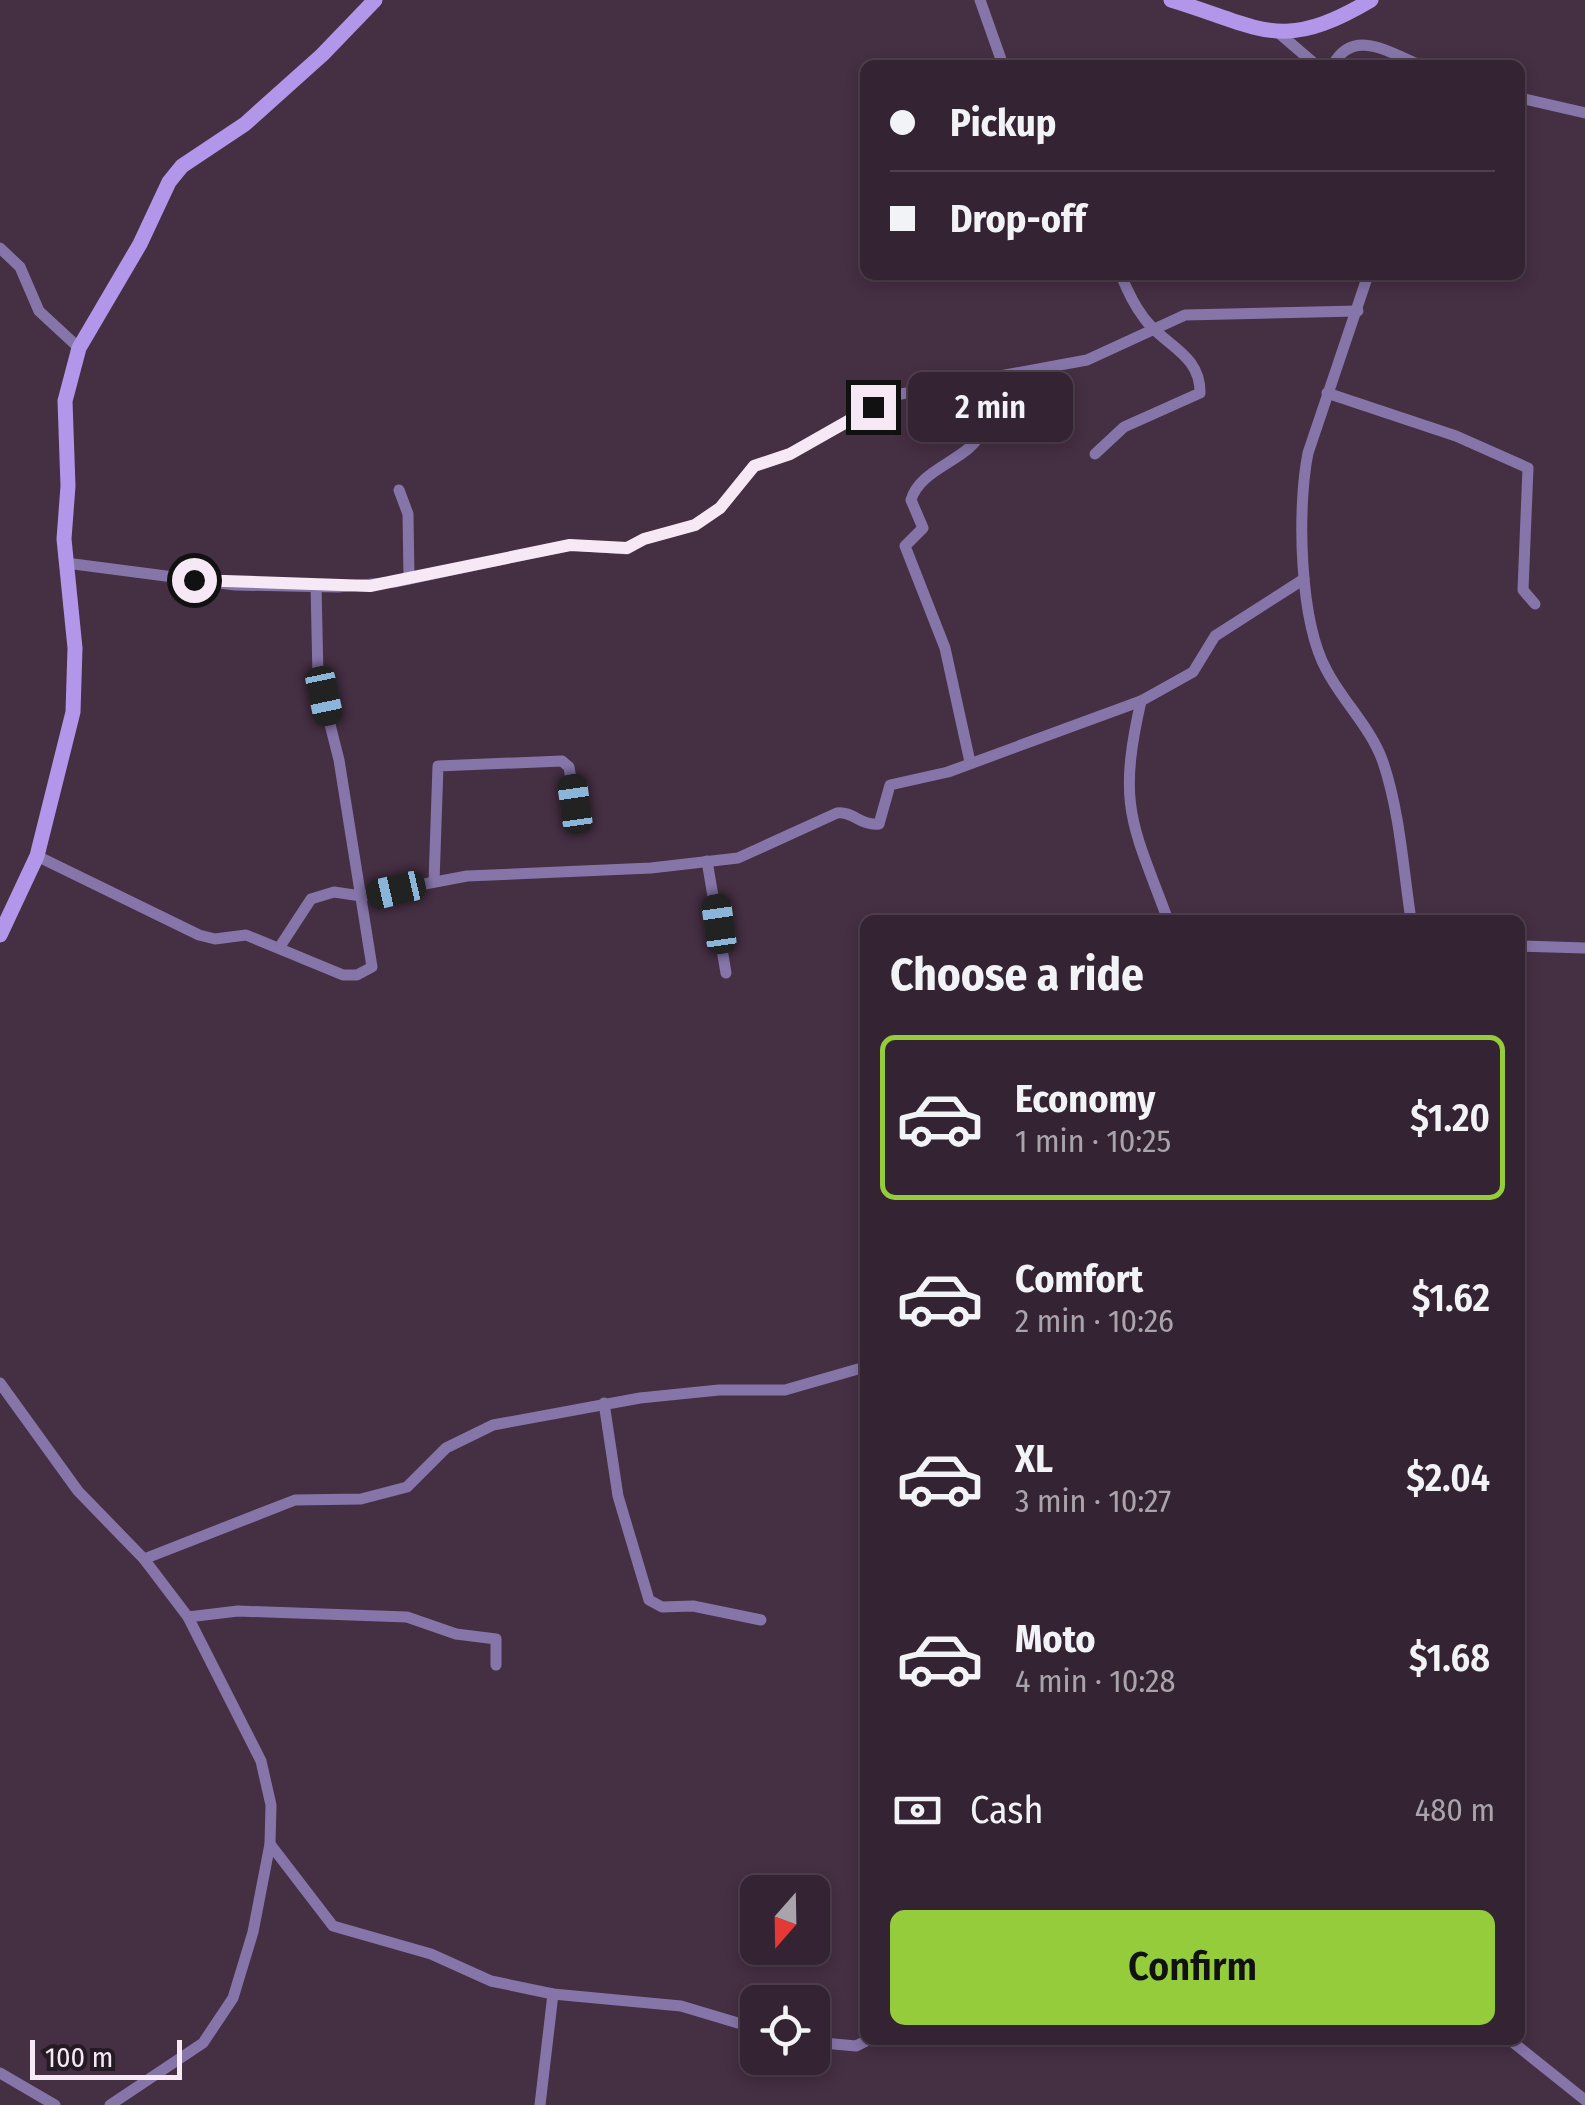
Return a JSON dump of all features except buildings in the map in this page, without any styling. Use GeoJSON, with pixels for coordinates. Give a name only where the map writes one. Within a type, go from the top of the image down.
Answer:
{"type":"FeatureCollection","features":[{"type":"Feature","properties":{"kind":"street"},"geometry":{"type":"LineString","coordinates":[[0,935],[37,856],[73,712],[75,648],[66,563],[65,400],[79,348],[176,174],[245,124],[322,55],[375,0]]}},
{"type":"Feature","properties":{"kind":"street"},"geometry":{"type":"LineString","coordinates":[[980,0],[1001,60]]}},
{"type":"Feature","properties":{"kind":"street"},"geometry":{"type":"LineString","coordinates":[[1171,0],[1280,34],[1310,60]]}},
{"type":"Feature","properties":{"kind":"street"},"geometry":{"type":"LineString","coordinates":[[1280,34],[1338,17],[1371,0]]}},
{"type":"Feature","properties":{"kind":"street"},"geometry":{"type":"LineString","coordinates":[[1338,60],[1355,43],[1405,60]]}},
{"type":"Feature","properties":{"kind":"street"},"geometry":{"type":"LineString","coordinates":[[1525,99],[1585,113]]}},
{"type":"Feature","properties":{"kind":"street"},"geometry":{"type":"LineString","coordinates":[[0,248],[20,267],[38,311],[79,348]]}},
{"type":"Feature","properties":{"kind":"street"},"geometry":{"type":"LineString","coordinates":[[1095,454],[1124,427],[1200,393],[1198,375],[1190,360],[1152,327],[1123,280]]}},
{"type":"Feature","properties":{"kind":"street"},"geometry":{"type":"LineString","coordinates":[[1367,280],[1327,393],[1303,480],[1304,579],[1311,625],[1325,669],[1381,758],[1396,809],[1411,915]]}},
{"type":"Feature","properties":{"kind":"street"},"geometry":{"type":"LineString","coordinates":[[66,563],[224,584],[370,586],[570,545],[627,548],[654,535],[681,531],[720,508],[754,466],[790,454],[890,396],[1088,360],[1152,327],[1196,314],[1358,311]]}},
{"type":"Feature","properties":{"kind":"street"},"geometry":{"type":"LineString","coordinates":[[970,762],[945,648],[906,546],[923,528],[910,500],[916,486],[980,434],[985,417],[982,382]]}},
{"type":"Feature","properties":{"kind":"street"},"geometry":{"type":"LineString","coordinates":[[1327,393],[1456,436],[1528,468],[1523,590],[1536,604]]}},
{"type":"Feature","properties":{"kind":"street"},"geometry":{"type":"LineString","coordinates":[[398,490],[408,514],[409,579]]}},
{"type":"Feature","properties":{"kind":"street"},"geometry":{"type":"LineString","coordinates":[[279,948],[312,899],[334,892],[362,896],[467,876],[651,868],[707,861],[757,853],[836,813],[848,813],[864,824],[879,824],[890,785],[948,772],[1141,700],[1193,672],[1215,636],[1304,579]]}},
{"type":"Feature","properties":{"kind":"street"},"geometry":{"type":"LineString","coordinates":[[37,856],[199,935],[226,939],[246,936],[342,975],[365,972],[374,956],[339,760],[318,677],[316,585]]}},
{"type":"Feature","properties":{"kind":"street"},"geometry":{"type":"LineString","coordinates":[[1141,700],[1129,749],[1127,799],[1134,836],[1166,915]]}},
{"type":"Feature","properties":{"kind":"street"},"geometry":{"type":"LineString","coordinates":[[434,882],[438,766],[562,761],[569,767],[575,804]]}},
{"type":"Feature","properties":{"kind":"street"},"geometry":{"type":"LineString","coordinates":[[707,861],[726,972]]}},
{"type":"Feature","properties":{"kind":"street"},"geometry":{"type":"LineString","coordinates":[[1525,946],[1585,948]]}},
{"type":"Feature","properties":{"kind":"street"},"geometry":{"type":"LineString","coordinates":[[144,1558],[295,1500],[361,1499],[389,1494],[413,1484],[460,1438],[493,1425],[604,1403],[719,1390],[785,1390],[860,1368]]}},
{"type":"Feature","properties":{"kind":"street"},"geometry":{"type":"LineString","coordinates":[[0,1383],[78,1491],[144,1558],[188,1617],[262,1762],[271,1805],[270,1844],[253,1932],[224,2016],[204,2043],[110,2105]]}},
{"type":"Feature","properties":{"kind":"street"},"geometry":{"type":"LineString","coordinates":[[604,1403],[618,1496],[649,1600],[662,1607],[693,1606],[761,1620]]}},
{"type":"Feature","properties":{"kind":"street"},"geometry":{"type":"LineString","coordinates":[[188,1617],[238,1612],[406,1618],[456,1634],[496,1639],[496,1664]]}},
{"type":"Feature","properties":{"kind":"street"},"geometry":{"type":"LineString","coordinates":[[270,1844],[333,1926],[431,1954],[491,1981],[553,1994],[681,2006],[740,2024]]}},
{"type":"Feature","properties":{"kind":"street"},"geometry":{"type":"LineString","coordinates":[[540,2105],[553,1994]]}},
{"type":"Feature","properties":{"kind":"street"},"geometry":{"type":"LineString","coordinates":[[830,2044],[860,2044]]}},
{"type":"Feature","properties":{"kind":"street"},"geometry":{"type":"LineString","coordinates":[[1516,2045],[1585,2100]]}},
{"type":"Feature","properties":{"kind":"street"},"geometry":{"type":"LineString","coordinates":[[0,2073],[55,2105]]}},
{"type":"Feature","properties":{"kind":"route"},"geometry":{"type":"LineString","coordinates":[[194,580],[370,586],[570,545],[627,548],[644,539],[695,525],[720,508],[754,466],[790,454],[873,407]]}}]}
